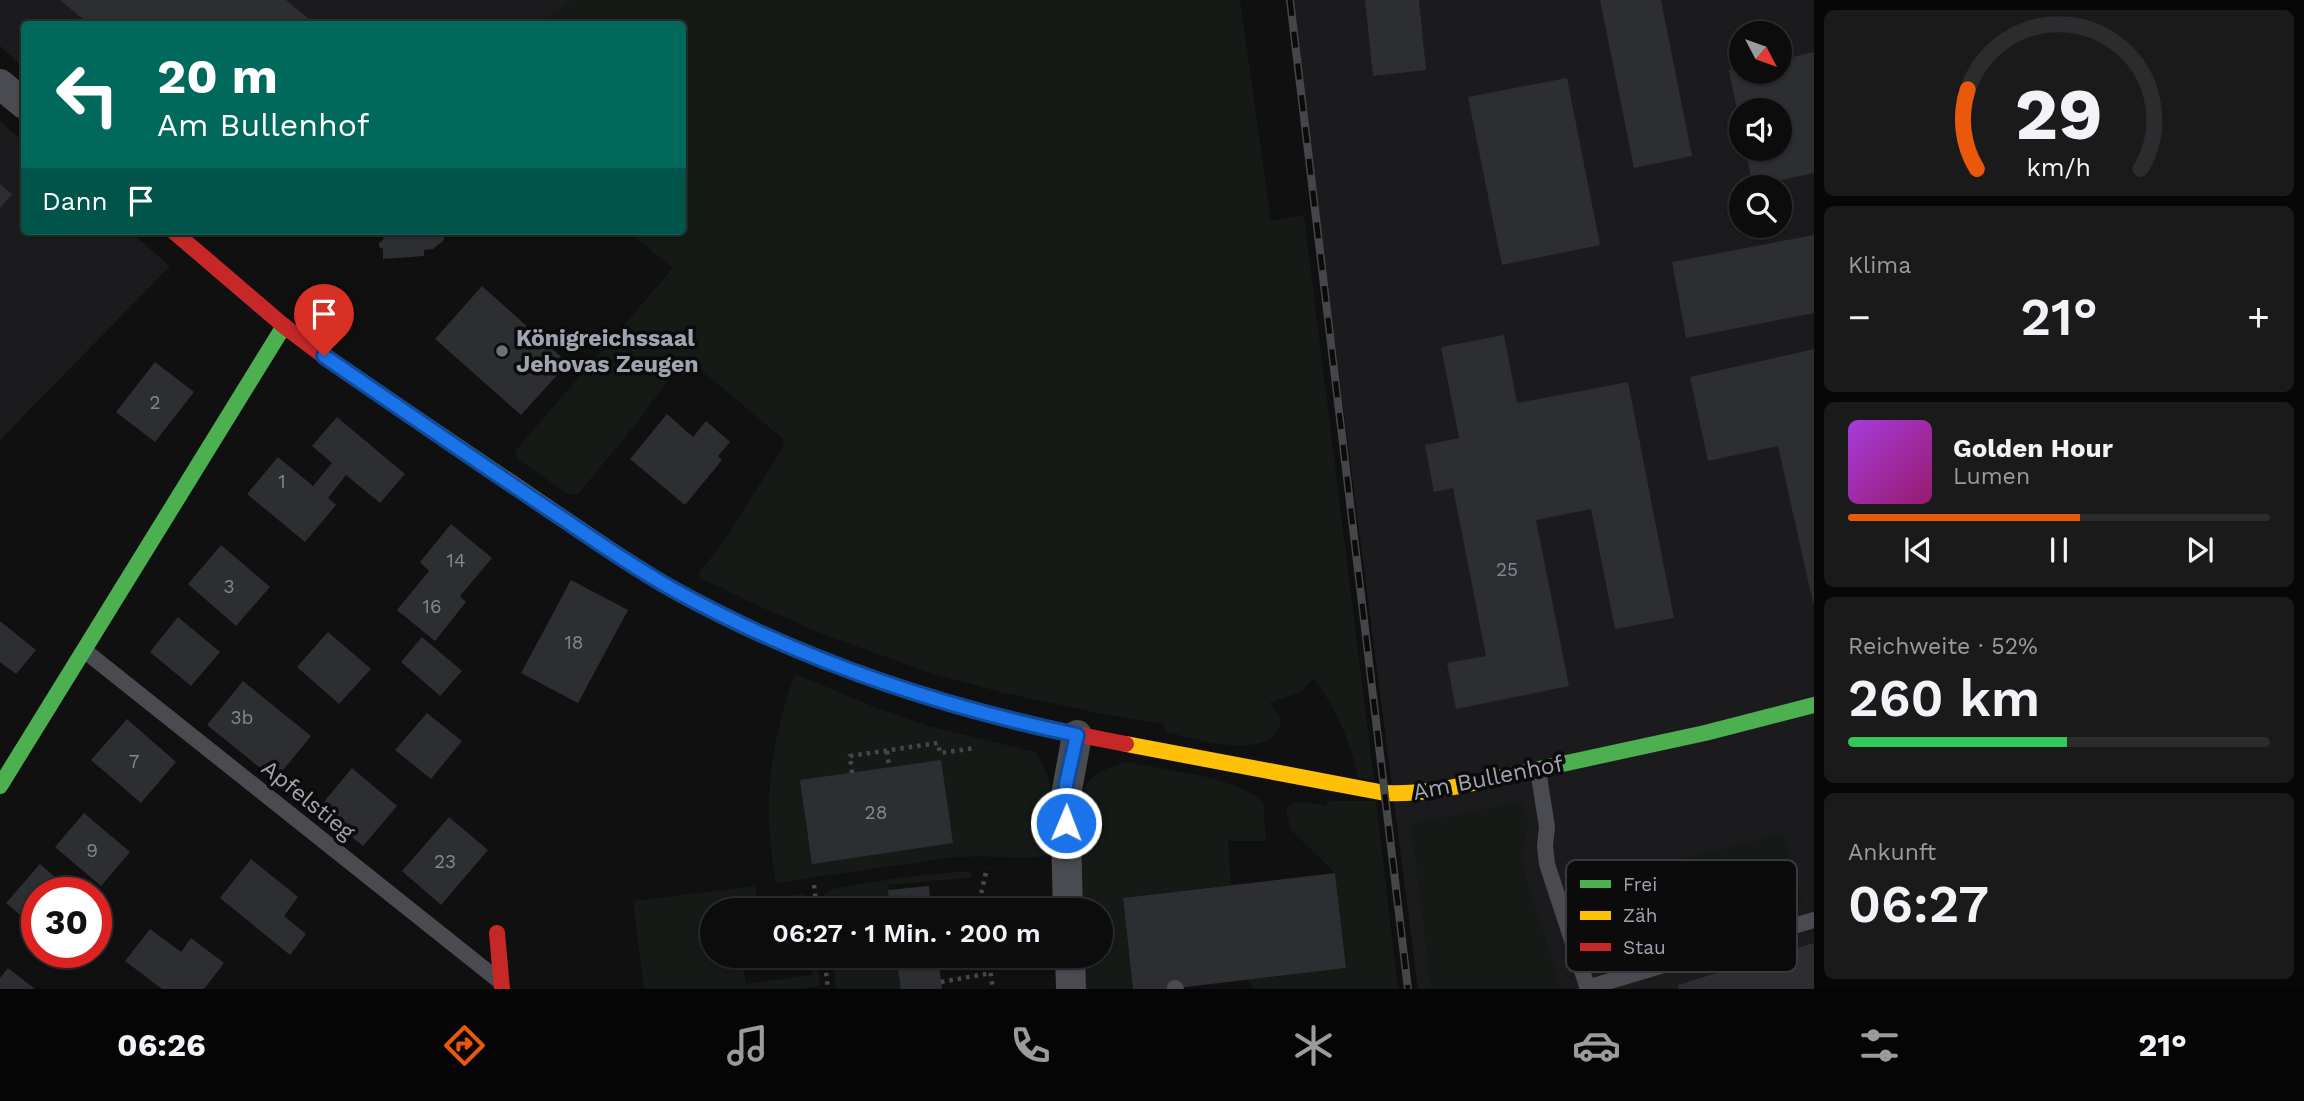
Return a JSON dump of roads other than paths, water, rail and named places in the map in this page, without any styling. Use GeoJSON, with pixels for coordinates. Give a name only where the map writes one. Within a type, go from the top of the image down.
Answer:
{"type":"FeatureCollection","features":[{"type":"Feature","properties":{"kind":"street"},"geometry":{"type":"LineString","coordinates":[[0,84],[21,102]]}},
{"type":"Feature","properties":{"kind":"street","name":"Am Bullenhof"},"geometry":{"type":"LineString","coordinates":[[178,235],[284,326],[364,383],[619,556],[701,605],[786,645],[899,688],[984,714],[1077,735],[1385,793],[1404,794],[1439,790],[1538,770],[1705,733],[1814,705]]}},
{"type":"Feature","properties":{"kind":"street"},"geometry":{"type":"LineString","coordinates":[[0,786],[284,326]]}},
{"type":"Feature","properties":{"kind":"street"},"geometry":{"type":"LineString","coordinates":[[1068,898],[1065,801],[1077,735]]}},
{"type":"Feature","properties":{"kind":"street","name":"Apfelstieg"},"geometry":{"type":"LineString","coordinates":[[497,933],[502,986]]}},
{"type":"Feature","properties":{"kind":"street"},"geometry":{"type":"LineString","coordinates":[[1070,968],[1071,989]]}},
{"type":"Feature","properties":{"kind":"lane","name":"Apfelstieg"},"geometry":{"type":"LineString","coordinates":[[85,651],[502,986]]}},
{"type":"Feature","properties":{"kind":"lane"},"geometry":{"type":"LineString","coordinates":[[1538,770],[1547,827],[1547,864],[1566,923]]}},
{"type":"Feature","properties":{"kind":"lane"},"geometry":{"type":"LineString","coordinates":[[1797,925],[1814,920]]}},
{"type":"Feature","properties":{"kind":"lane"},"geometry":{"type":"LineString","coordinates":[[1587,988],[1640,972]]}},
{"type":"Feature","properties":{"kind":"railway"},"geometry":{"type":"LineString","coordinates":[[1290,0],[1408,989]]}},
{"type":"Feature","properties":{"kind":"place","name":"Königreichssaal Jehovas Zeugen"},"geometry":{"type":"Point","coordinates":[502,351]}}]}
